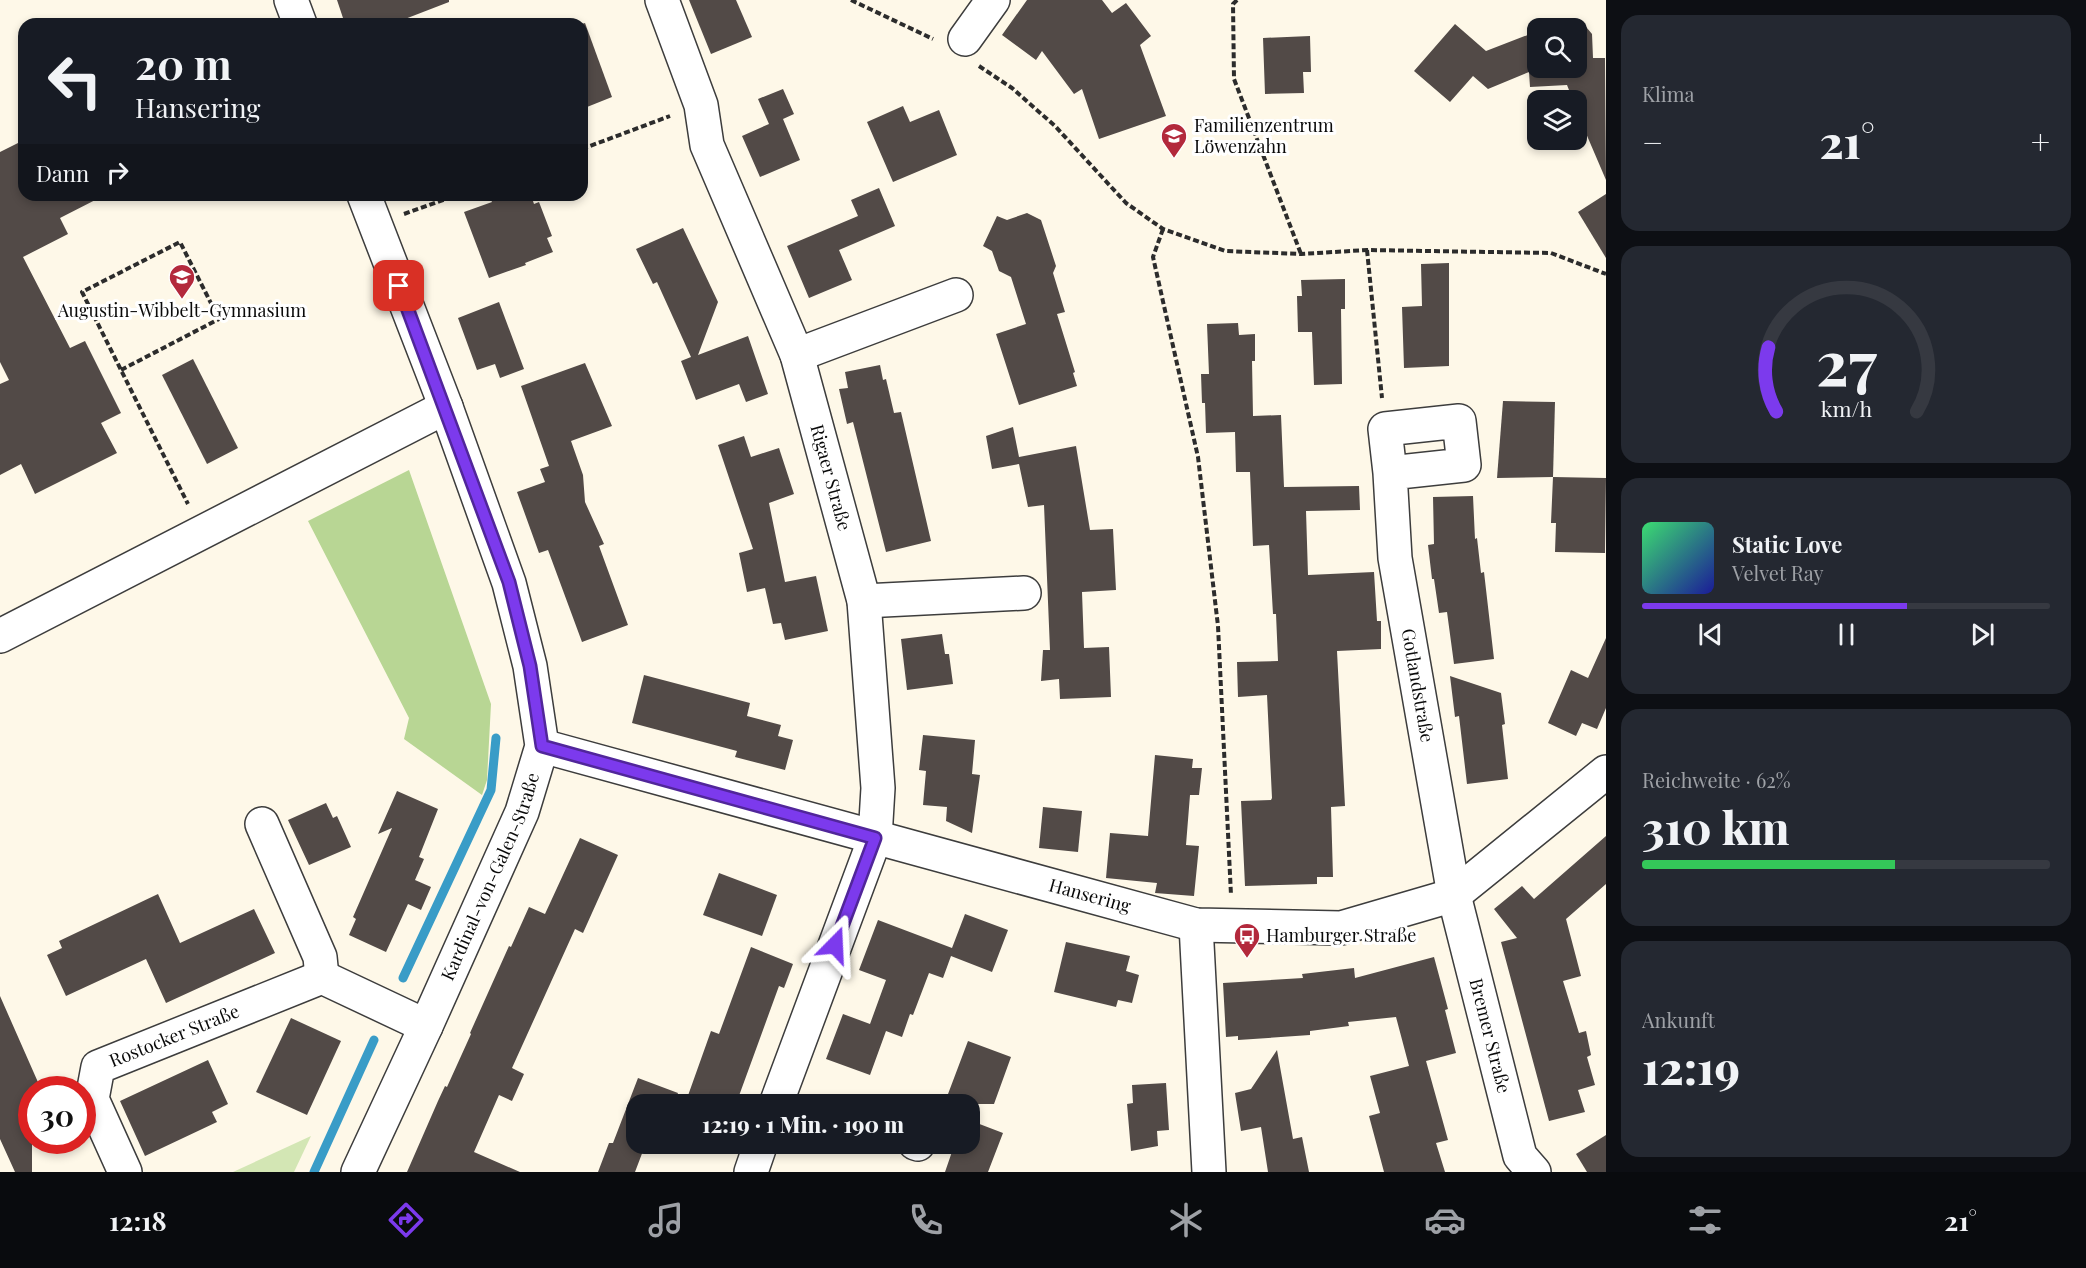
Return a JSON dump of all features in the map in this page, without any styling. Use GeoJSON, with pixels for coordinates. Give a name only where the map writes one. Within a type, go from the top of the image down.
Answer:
{"type":"FeatureCollection","features":[{"type":"Feature","properties":{"kind":"street"},"geometry":{"type":"LineString","coordinates":[[291,0],[298,18]]}},
{"type":"Feature","properties":{"kind":"street","name":"Rigaer Straße"},"geometry":{"type":"LineString","coordinates":[[662,0],[701,105],[707,145],[797,355],[864,601],[879,788],[875,838]]}},
{"type":"Feature","properties":{"kind":"street"},"geometry":{"type":"LineString","coordinates":[[959,48],[993,0]]}},
{"type":"Feature","properties":{"kind":"street","name":"Kardinal-von-Galen-Straße"},"geometry":{"type":"LineString","coordinates":[[358,1172],[522,812],[542,746],[530,666],[509,582],[446,407],[366,201]]}},
{"type":"Feature","properties":{"kind":"street"},"geometry":{"type":"LineString","coordinates":[[797,355],[956,295]]}},
{"type":"Feature","properties":{"kind":"street"},"geometry":{"type":"LineString","coordinates":[[0,636],[446,407]]}},
{"type":"Feature","properties":{"kind":"street"},"geometry":{"type":"LineString","coordinates":[[1385,429],[1459,421],[1464,465],[1390,473]]}},
{"type":"Feature","properties":{"kind":"street","name":"Gotlandstraße"},"geometry":{"type":"LineString","coordinates":[[1385,429],[1395,558],[1454,895]]}},
{"type":"Feature","properties":{"kind":"street"},"geometry":{"type":"LineString","coordinates":[[864,601],[1024,593]]}},
{"type":"Feature","properties":{"kind":"street","name":"Hansering"},"geometry":{"type":"LineString","coordinates":[[542,746],[1196,926],[1232,927],[1341,928],[1454,895],[1606,772]]}},
{"type":"Feature","properties":{"kind":"street"},"geometry":{"type":"LineString","coordinates":[[262,824],[320,957],[322,977],[426,1026]]}},
{"type":"Feature","properties":{"kind":"street"},"geometry":{"type":"LineString","coordinates":[[787,1094],[875,838]]}},
{"type":"Feature","properties":{"kind":"street","name":"Bremer Straße"},"geometry":{"type":"LineString","coordinates":[[1454,895],[1520,1156],[1534,1172]]}},
{"type":"Feature","properties":{"kind":"street"},"geometry":{"type":"LineString","coordinates":[[1196,926],[1209,1172]]}},
{"type":"Feature","properties":{"kind":"street","name":"Rostocker Straße"},"geometry":{"type":"LineString","coordinates":[[125,1172],[92,1099],[98,1067],[322,977]]}},
{"type":"Feature","properties":{"kind":"street"},"geometry":{"type":"LineString","coordinates":[[751,1172],[757,1154]]}},
{"type":"Feature","properties":{"kind":"path"},"geometry":{"type":"LineString","coordinates":[[851,0],[959,48],[1012,88],[1055,126],[1126,203],[1162,229],[1225,251],[1301,254],[1367,250],[1551,253],[1606,274]]}},
{"type":"Feature","properties":{"kind":"path"},"geometry":{"type":"LineString","coordinates":[[1237,0],[1233,4],[1234,79],[1301,254]]}},
{"type":"Feature","properties":{"kind":"path"},"geometry":{"type":"LineString","coordinates":[[588,147],[701,105]]}},
{"type":"Feature","properties":{"kind":"path"},"geometry":{"type":"LineString","coordinates":[[376,225],[441,201]]}},
{"type":"Feature","properties":{"kind":"path"},"geometry":{"type":"LineString","coordinates":[[1162,229],[1153,256],[1198,457],[1218,626],[1232,927]]}},
{"type":"Feature","properties":{"kind":"path"},"geometry":{"type":"LineString","coordinates":[[121,370],[219,319],[180,242],[82,292],[121,370],[202,532]]}},
{"type":"Feature","properties":{"kind":"path"},"geometry":{"type":"LineString","coordinates":[[1367,250],[1385,429]]}},
{"type":"Feature","properties":{"kind":"green space"},"geometry":{"type":"Polygon","coordinates":[[[409,470],[491,704],[487,780],[482,795],[404,739],[409,718],[308,521],[409,470]]]}},
{"type":"Feature","properties":{"kind":"green space"},"geometry":{"type":"Polygon","coordinates":[[[311,1136],[294,1172],[233,1172],[311,1136]]]}},
{"type":"Feature","properties":{"kind":"building"},"geometry":{"type":"Polygon","coordinates":[[[337,0],[449,0],[449,2],[408,18],[343,18],[337,0]]]}},
{"type":"Feature","properties":{"kind":"building"},"geometry":{"type":"Polygon","coordinates":[[[689,0],[736,0],[752,37],[711,54],[689,0]]]}},
{"type":"Feature","properties":{"kind":"building"},"geometry":{"type":"Polygon","coordinates":[[[1027,0],[1102,0],[1112,13],[1126,3],[1151,36],[1140,45],[1166,116],[1099,139],[1082,89],[1074,94],[1042,51],[1036,60],[1002,35],[1027,0]]]}},
{"type":"Feature","properties":{"kind":"building"},"geometry":{"type":"Polygon","coordinates":[[[1455,24],[1486,51],[1527,35],[1527,73],[1488,89],[1473,76],[1450,102],[1414,71],[1455,24]]]}},
{"type":"Feature","properties":{"kind":"building"},"geometry":{"type":"Polygon","coordinates":[[[1587,28],[1592,34],[1593,58],[1605,58],[1606,180],[1587,136],[1587,90],[1569,90],[1567,85],[1530,87],[1529,78],[1587,78],[1587,28]]]}},
{"type":"Feature","properties":{"kind":"building"},"geometry":{"type":"Polygon","coordinates":[[[588,31],[612,97],[588,107],[588,31]]]}},
{"type":"Feature","properties":{"kind":"building"},"geometry":{"type":"Polygon","coordinates":[[[1310,36],[1311,72],[1303,72],[1304,93],[1265,94],[1263,38],[1310,36]]]}},
{"type":"Feature","properties":{"kind":"building"},"geometry":{"type":"Polygon","coordinates":[[[783,89],[794,114],[783,119],[800,160],[760,177],[742,136],[769,124],[758,99],[783,89]]]}},
{"type":"Feature","properties":{"kind":"building"},"geometry":{"type":"Polygon","coordinates":[[[903,106],[910,122],[939,110],[957,155],[893,182],[867,122],[903,106]]]}},
{"type":"Feature","properties":{"kind":"building"},"geometry":{"type":"Polygon","coordinates":[[[18,143],[18,201],[93,201],[60,218],[68,234],[23,257],[70,348],[85,341],[121,413],[101,423],[117,453],[35,494],[21,464],[0,475],[0,384],[9,380],[0,362],[0,152],[18,143]]]}},
{"type":"Feature","properties":{"kind":"building"},"geometry":{"type":"Polygon","coordinates":[[[879,188],[895,226],[839,250],[852,280],[809,298],[787,246],[858,216],[851,200],[879,188]]]}},
{"type":"Feature","properties":{"kind":"building"},"geometry":{"type":"Polygon","coordinates":[[[1606,194],[1606,258],[1578,212],[1606,194]]]}},
{"type":"Feature","properties":{"kind":"building"},"geometry":{"type":"Polygon","coordinates":[[[533,201],[534,204],[539,202],[552,236],[547,238],[553,252],[525,263],[526,265],[489,278],[464,212],[492,202],[533,201]]]}},
{"type":"Feature","properties":{"kind":"building"},"geometry":{"type":"Polygon","coordinates":[[[1027,213],[1041,220],[1056,266],[1053,273],[1065,312],[1057,314],[1075,372],[1073,373],[1077,386],[1019,405],[996,334],[1026,324],[1011,277],[999,271],[992,251],[983,246],[997,216],[1007,220],[1027,213]]]}},
{"type":"Feature","properties":{"kind":"building"},"geometry":{"type":"Polygon","coordinates":[[[683,228],[718,302],[698,355],[748,336],[768,394],[746,402],[739,384],[696,400],[681,361],[691,357],[657,282],[653,284],[636,249],[683,228]]]}},
{"type":"Feature","properties":{"kind":"building"},"geometry":{"type":"Polygon","coordinates":[[[1449,263],[1449,366],[1404,368],[1402,307],[1422,306],[1421,264],[1449,263]]]}},
{"type":"Feature","properties":{"kind":"building"},"geometry":{"type":"Polygon","coordinates":[[[1345,279],[1345,309],[1341,309],[1342,384],[1314,385],[1312,332],[1298,332],[1297,296],[1302,296],[1301,280],[1345,279]]]}},
{"type":"Feature","properties":{"kind":"building"},"geometry":{"type":"Polygon","coordinates":[[[499,302],[524,369],[500,378],[495,364],[477,370],[458,318],[499,302]]]}},
{"type":"Feature","properties":{"kind":"building"},"geometry":{"type":"Polygon","coordinates":[[[1238,323],[1239,335],[1255,334],[1255,361],[1252,361],[1253,416],[1281,415],[1284,487],[1359,486],[1360,510],[1306,511],[1308,575],[1374,572],[1377,621],[1381,621],[1381,649],[1337,651],[1345,806],[1331,807],[1333,877],[1317,877],[1317,884],[1245,886],[1241,801],[1271,800],[1272,798],[1267,695],[1238,697],[1237,662],[1278,661],[1276,614],[1273,614],[1269,545],[1253,546],[1250,472],[1236,472],[1235,432],[1206,433],[1201,374],[1209,374],[1207,324],[1238,323]]]}},
{"type":"Feature","properties":{"kind":"building"},"geometry":{"type":"Polygon","coordinates":[[[193,359],[238,448],[207,464],[162,375],[193,359]]]}},
{"type":"Feature","properties":{"kind":"building"},"geometry":{"type":"Polygon","coordinates":[[[585,363],[612,426],[571,441],[583,475],[585,502],[604,544],[599,546],[628,625],[582,642],[548,550],[539,553],[517,492],[545,482],[540,469],[549,466],[521,386],[585,363]]]}},
{"type":"Feature","properties":{"kind":"building"},"geometry":{"type":"Polygon","coordinates":[[[880,365],[883,380],[886,379],[894,413],[901,412],[931,541],[886,552],[853,422],[847,424],[839,389],[848,388],[845,372],[880,365]]]}},
{"type":"Feature","properties":{"kind":"building"},"geometry":{"type":"Polygon","coordinates":[[[1503,401],[1555,402],[1553,477],[1497,478],[1503,401]]]}},
{"type":"Feature","properties":{"kind":"building"},"geometry":{"type":"Polygon","coordinates":[[[1013,427],[1019,457],[1076,446],[1090,530],[1113,529],[1116,590],[1082,592],[1084,648],[1109,647],[1111,697],[1060,699],[1059,679],[1041,681],[1043,650],[1050,650],[1044,505],[1028,507],[1019,464],[992,469],[986,436],[1013,427]]]}},
{"type":"Feature","properties":{"kind":"building"},"geometry":{"type":"Polygon","coordinates":[[[744,436],[751,457],[779,448],[794,494],[769,503],[785,582],[816,576],[828,631],[785,640],[781,623],[773,624],[765,588],[747,592],[739,553],[753,549],[718,445],[744,436]]]}},
{"type":"Feature","properties":{"kind":"building"},"geometry":{"type":"Polygon","coordinates":[[[1553,477],[1606,478],[1605,553],[1555,552],[1556,523],[1551,523],[1553,477]]]}},
{"type":"Feature","properties":{"kind":"building"},"geometry":{"type":"Polygon","coordinates":[[[1473,496],[1475,539],[1477,538],[1481,573],[1484,572],[1494,659],[1454,664],[1447,612],[1439,613],[1434,579],[1432,579],[1428,545],[1434,544],[1433,497],[1473,496]]]}},
{"type":"Feature","properties":{"kind":"building"},"geometry":{"type":"Polygon","coordinates":[[[942,634],[945,654],[949,654],[953,684],[907,690],[901,639],[942,634]]]}},
{"type":"Feature","properties":{"kind":"building"},"geometry":{"type":"Polygon","coordinates":[[[1606,638],[1606,708],[1597,729],[1582,723],[1576,736],[1548,723],[1571,670],[1588,678],[1606,638]]]}},
{"type":"Feature","properties":{"kind":"building"},"geometry":{"type":"Polygon","coordinates":[[[644,675],[750,703],[747,716],[781,725],[778,736],[793,740],[785,770],[735,757],[737,751],[632,723],[644,675]]]}},
{"type":"Feature","properties":{"kind":"building"},"geometry":{"type":"Polygon","coordinates":[[[1450,676],[1501,693],[1508,779],[1467,784],[1459,716],[1455,717],[1450,676]]]}},
{"type":"Feature","properties":{"kind":"building"},"geometry":{"type":"Polygon","coordinates":[[[923,735],[975,740],[972,774],[980,775],[972,833],[946,821],[947,807],[923,805],[926,771],[919,770],[923,735]]]}},
{"type":"Feature","properties":{"kind":"building"},"geometry":{"type":"Polygon","coordinates":[[[1155,755],[1193,759],[1192,768],[1202,768],[1199,795],[1190,795],[1186,845],[1199,846],[1194,896],[1155,893],[1157,883],[1106,878],[1110,833],[1148,836],[1155,755]]]}},
{"type":"Feature","properties":{"kind":"building"},"geometry":{"type":"Polygon","coordinates":[[[397,791],[438,809],[419,857],[424,859],[415,880],[431,887],[421,910],[408,904],[386,952],[349,935],[356,919],[353,917],[392,828],[378,834],[397,791]]]}},
{"type":"Feature","properties":{"kind":"building"},"geometry":{"type":"Polygon","coordinates":[[[326,803],[333,818],[337,816],[351,847],[309,865],[288,820],[326,803]]]}},
{"type":"Feature","properties":{"kind":"building"},"geometry":{"type":"Polygon","coordinates":[[[1043,807],[1082,811],[1078,852],[1039,848],[1043,807]]]}},
{"type":"Feature","properties":{"kind":"building"},"geometry":{"type":"Polygon","coordinates":[[[1606,836],[1606,884],[1566,919],[1581,976],[1563,981],[1579,1033],[1586,1031],[1591,1055],[1587,1057],[1595,1085],[1578,1090],[1585,1112],[1549,1121],[1501,942],[1517,938],[1494,909],[1522,886],[1534,899],[1606,836]]]}},
{"type":"Feature","properties":{"kind":"building"},"geometry":{"type":"Polygon","coordinates":[[[580,838],[618,855],[583,933],[575,929],[512,1068],[524,1074],[512,1101],[499,1095],[474,1152],[520,1172],[407,1172],[509,946],[511,947],[529,907],[545,914],[580,838]]]}},
{"type":"Feature","properties":{"kind":"building"},"geometry":{"type":"Polygon","coordinates":[[[719,873],[777,895],[762,936],[703,915],[719,873]]]}},
{"type":"Feature","properties":{"kind":"building"},"geometry":{"type":"Polygon","coordinates":[[[158,894],[180,943],[254,909],[275,953],[166,1003],[146,959],[66,996],[47,955],[62,948],[59,941],[158,894]]]}},
{"type":"Feature","properties":{"kind":"building"},"geometry":{"type":"Polygon","coordinates":[[[965,914],[1008,930],[992,972],[951,956],[943,978],[929,973],[902,1037],[886,1031],[870,1075],[826,1059],[843,1014],[870,1024],[886,980],[859,970],[878,920],[952,948],[965,914]]]}},
{"type":"Feature","properties":{"kind":"building"},"geometry":{"type":"Polygon","coordinates":[[[1066,942],[1130,956],[1126,971],[1139,975],[1132,1003],[1118,1000],[1116,1007],[1054,992],[1066,942]]]}},
{"type":"Feature","properties":{"kind":"building"},"geometry":{"type":"Polygon","coordinates":[[[751,947],[793,964],[784,988],[779,986],[740,1094],[689,1094],[711,1031],[719,1034],[751,947]]]}},
{"type":"Feature","properties":{"kind":"building"},"geometry":{"type":"Polygon","coordinates":[[[1434,957],[1448,1009],[1445,1010],[1456,1053],[1426,1061],[1448,1140],[1436,1143],[1445,1172],[1384,1172],[1369,1116],[1380,1113],[1370,1076],[1409,1066],[1396,1017],[1348,1022],[1349,1026],[1310,1031],[1310,1035],[1238,1040],[1238,1036],[1226,1037],[1223,983],[1303,978],[1302,974],[1354,968],[1355,978],[1434,957]]]}},
{"type":"Feature","properties":{"kind":"building"},"geometry":{"type":"Polygon","coordinates":[[[0,996],[35,1076],[18,1076],[18,1154],[32,1154],[32,1172],[15,1172],[0,1139],[0,996]]]}},
{"type":"Feature","properties":{"kind":"building"},"geometry":{"type":"Polygon","coordinates":[[[291,1018],[341,1041],[307,1115],[256,1092],[291,1018]]]}},
{"type":"Feature","properties":{"kind":"building"},"geometry":{"type":"Polygon","coordinates":[[[968,1041],[1011,1057],[994,1104],[980,1104],[980,1094],[948,1094],[968,1041]]]}},
{"type":"Feature","properties":{"kind":"building"},"geometry":{"type":"Polygon","coordinates":[[[1277,1050],[1293,1139],[1302,1137],[1309,1172],[1268,1172],[1261,1127],[1241,1131],[1235,1093],[1251,1089],[1277,1050]]]}},
{"type":"Feature","properties":{"kind":"building"},"geometry":{"type":"Polygon","coordinates":[[[208,1060],[228,1104],[212,1112],[217,1122],[145,1156],[120,1101],[208,1060]]]}},
{"type":"Feature","properties":{"kind":"building"},"geometry":{"type":"Polygon","coordinates":[[[638,1078],[678,1093],[678,1094],[632,1094],[638,1078]]]}},
{"type":"Feature","properties":{"kind":"building"},"geometry":{"type":"Polygon","coordinates":[[[1166,1083],[1169,1130],[1157,1131],[1158,1146],[1131,1151],[1127,1104],[1133,1103],[1132,1085],[1166,1083]]]}},
{"type":"Feature","properties":{"kind":"building"},"geometry":{"type":"Polygon","coordinates":[[[626,1109],[626,1154],[642,1154],[635,1172],[598,1172],[609,1143],[613,1143],[626,1109]]]}},
{"type":"Feature","properties":{"kind":"building"},"geometry":{"type":"Polygon","coordinates":[[[980,1124],[1003,1133],[988,1172],[945,1172],[951,1154],[980,1154],[980,1124]]]}},
{"type":"Feature","properties":{"kind":"building"},"geometry":{"type":"Polygon","coordinates":[[[1606,1135],[1606,1172],[1587,1172],[1576,1154],[1606,1135]]]}},
{"type":"Feature","properties":{"kind":"waterway"},"geometry":{"type":"LineString","coordinates":[[403,978],[491,790],[496,738]]}},
{"type":"Feature","properties":{"kind":"waterway"},"geometry":{"type":"LineString","coordinates":[[314,1172],[374,1040]]}},
{"type":"Feature","properties":{"kind":"place","name":"Familienzentrum Löwenzahn"},"geometry":{"type":"Point","coordinates":[1174,159]}},
{"type":"Feature","properties":{"kind":"place","name":"Augustin-Wibbelt-Gymnasium"},"geometry":{"type":"Point","coordinates":[182,300]}},
{"type":"Feature","properties":{"kind":"place","name":"Hamburger Straße"},"geometry":{"type":"Point","coordinates":[1247,959]}},
{"type":"Feature","properties":{"kind":"route"},"geometry":{"type":"LineString","coordinates":[[399,286],[446,407],[509,582],[530,666],[542,746],[875,838],[835,945]]}}]}
